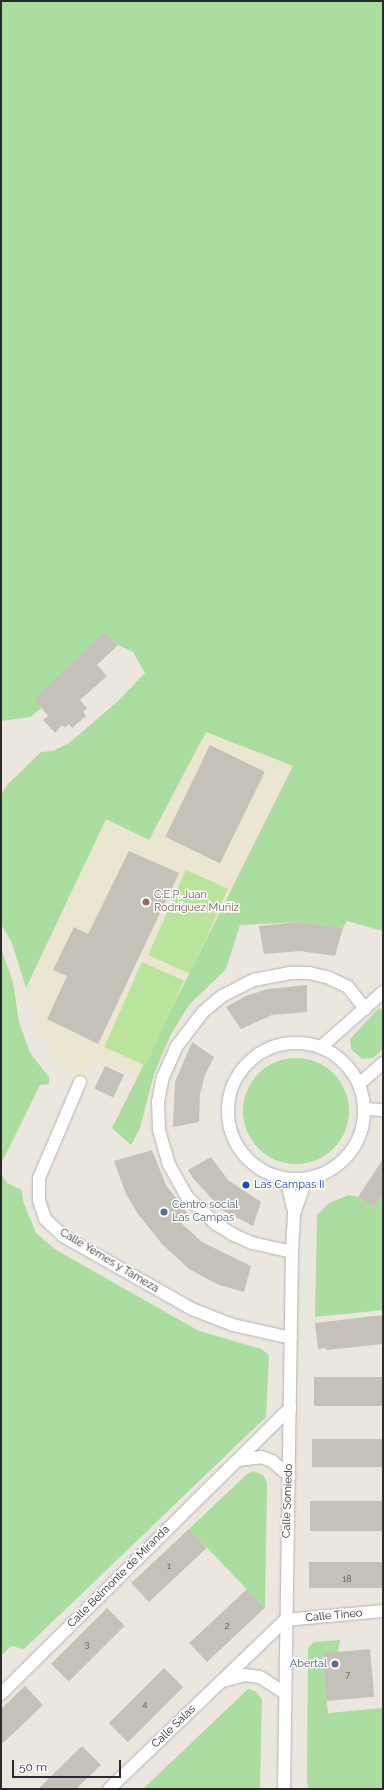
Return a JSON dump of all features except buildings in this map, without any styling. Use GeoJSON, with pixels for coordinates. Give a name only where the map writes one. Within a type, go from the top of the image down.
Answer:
{"type":"FeatureCollection","features":[{"type":"Feature","properties":{"kind":"street"},"geometry":{"type":"LineString","coordinates":[[292,1252],[252,1242],[234,1235],[216,1224],[188,1197],[169,1165],[160,1135],[158,1102],[163,1077],[177,1046],[203,1012],[222,996],[254,980],[291,973],[309,973],[327,977],[348,987],[365,1009]]}},
{"type":"Feature","properties":{"kind":"street"},"geometry":{"type":"LineString","coordinates":[[321,1048],[383,992]]}},
{"type":"Feature","properties":{"kind":"street"},"geometry":{"type":"LineString","coordinates":[[299,1044],[321,1048],[345,1064],[358,1084],[364,1108],[358,1140],[345,1160],[324,1174],[306,1179],[286,1179],[265,1171],[253,1163],[238,1146],[230,1126],[228,1109],[230,1095],[245,1067],[270,1049],[299,1044]]}},
{"type":"Feature","properties":{"kind":"street"},"geometry":{"type":"LineString","coordinates":[[358,1084],[383,1063]]}},
{"type":"Feature","properties":{"kind":"street","name":"Calle Yernes y Tameza"},"geometry":{"type":"LineString","coordinates":[[80,1082],[39,1178],[39,1200],[45,1219],[63,1236],[204,1315],[233,1326],[291,1338]]}},
{"type":"Feature","properties":{"kind":"street"},"geometry":{"type":"LineString","coordinates":[[364,1108],[383,1110]]}},
{"type":"Feature","properties":{"kind":"street","name":"Calle Somiedo"},"geometry":{"type":"LineString","coordinates":[[284,1789],[285,1620],[294,1214],[286,1179]]}},
{"type":"Feature","properties":{"kind":"street","name":"Calle Somiedo"},"geometry":{"type":"LineString","coordinates":[[294,1214],[306,1179]]}},
{"type":"Feature","properties":{"kind":"street","name":"Calle Belmonte de Miranda"},"geometry":{"type":"LineString","coordinates":[[1,1694],[290,1408]]}},
{"type":"Feature","properties":{"kind":"street"},"geometry":{"type":"LineString","coordinates":[[238,1460],[261,1457],[272,1461],[289,1476]]}},
{"type":"Feature","properties":{"kind":"street","name":"Calle Tineo"},"geometry":{"type":"LineString","coordinates":[[285,1620],[383,1611]]}},
{"type":"Feature","properties":{"kind":"street","name":"Calle Salas"},"geometry":{"type":"LineString","coordinates":[[109,1789],[285,1620]]}},
{"type":"Feature","properties":{"kind":"street","name":"Calle Salas"},"geometry":{"type":"LineString","coordinates":[[221,1682],[245,1675],[260,1677],[284,1693]]}},
{"type":"Feature","properties":{"kind":"shaded area","name":"C.E.P. Juan Rodríguez Muñiz"},"geometry":{"type":"Polygon","coordinates":[[[206,732],[293,766],[137,1078],[95,1059],[80,1082],[59,1061],[41,1036],[37,1025],[41,1015],[26,988],[106,819],[149,840],[206,732]]]}},
{"type":"Feature","properties":{"kind":"green space"},"geometry":{"type":"Polygon","coordinates":[[[1,1],[383,1],[383,931],[347,921],[343,928],[299,922],[240,925],[226,969],[189,1005],[171,1034],[154,1074],[140,1128],[131,1145],[112,1128],[293,766],[206,732],[149,840],[106,819],[26,988],[12,943],[1,924],[1,794],[8,784],[41,752],[53,751],[69,743],[118,701],[145,673],[133,652],[118,645],[104,632],[81,656],[42,708],[30,717],[1,721],[1,1]]]}},
{"type":"Feature","properties":{"kind":"green space"},"geometry":{"type":"Polygon","coordinates":[[[186,870],[228,889],[190,974],[148,955],[186,870]]]}},
{"type":"Feature","properties":{"kind":"green space"},"geometry":{"type":"Polygon","coordinates":[[[1,949],[13,982],[19,1022],[30,1053],[49,1077],[49,1084],[40,1085],[2,1162],[1,1174],[1,949]]]}},
{"type":"Feature","properties":{"kind":"green space"},"geometry":{"type":"Polygon","coordinates":[[[142,962],[184,981],[146,1066],[104,1047],[142,962]]]}},
{"type":"Feature","properties":{"kind":"green space"},"geometry":{"type":"Polygon","coordinates":[[[379,1008],[383,1011],[383,1049],[373,1058],[362,1059],[351,1049],[350,1039],[379,1008]]]}},
{"type":"Feature","properties":{"kind":"green space"},"geometry":{"type":"Polygon","coordinates":[[[296,1058],[316,1062],[334,1073],[345,1091],[349,1111],[345,1131],[334,1149],[316,1160],[296,1164],[276,1160],[258,1149],[247,1131],[243,1111],[247,1091],[258,1073],[276,1062],[296,1058]]]}},
{"type":"Feature","properties":{"kind":"green space"},"geometry":{"type":"Polygon","coordinates":[[[1,1174],[7,1183],[22,1190],[23,1201],[36,1233],[56,1250],[199,1331],[261,1349],[269,1355],[266,1417],[24,1649],[11,1646],[1,1656],[1,1174]]]}},
{"type":"Feature","properties":{"kind":"green space"},"geometry":{"type":"Polygon","coordinates":[[[383,1193],[383,1310],[315,1317],[317,1215],[329,1203],[349,1195],[358,1197],[374,1208],[383,1193]]]}},
{"type":"Feature","properties":{"kind":"green space"},"geometry":{"type":"Polygon","coordinates":[[[253,1471],[263,1475],[267,1483],[265,1608],[189,1529],[247,1474],[253,1471]]]}},
{"type":"Feature","properties":{"kind":"green space"},"geometry":{"type":"Polygon","coordinates":[[[340,1640],[338,1652],[322,1654],[328,1713],[383,1708],[383,1789],[309,1789],[307,1783],[308,1648],[314,1642],[340,1640]]]}},
{"type":"Feature","properties":{"kind":"green space"},"geometry":{"type":"Polygon","coordinates":[[[248,1689],[255,1691],[262,1699],[260,1789],[143,1789],[248,1689]]]}},
{"type":"Feature","properties":{"kind":"place","name":"C.E.P. Juan Rodríguez Muñiz"},"geometry":{"type":"Point","coordinates":[146,902]}},
{"type":"Feature","properties":{"kind":"place","name":"Las Campas II"},"geometry":{"type":"Point","coordinates":[246,1185]}},
{"type":"Feature","properties":{"kind":"place","name":"Centro social Las Campas"},"geometry":{"type":"Point","coordinates":[164,1212]}},
{"type":"Feature","properties":{"kind":"place","name":"Abertal"},"geometry":{"type":"Point","coordinates":[335,1664]}}]}
